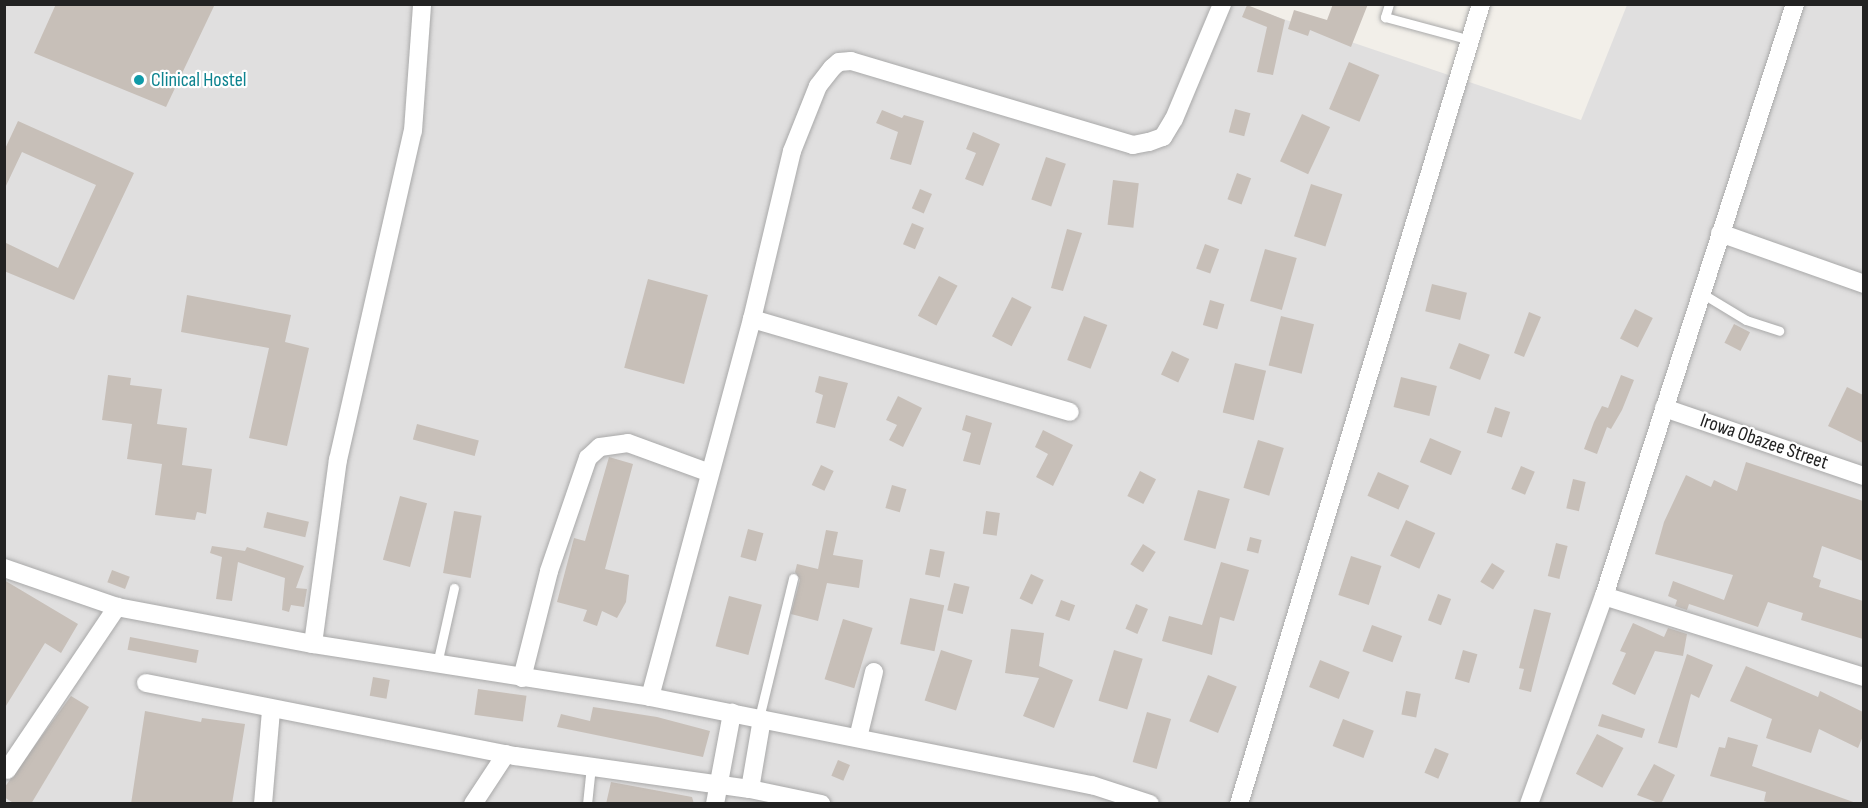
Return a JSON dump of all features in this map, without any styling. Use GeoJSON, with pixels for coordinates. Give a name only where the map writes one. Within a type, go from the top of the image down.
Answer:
{"type":"FeatureCollection","features":[{"type":"Feature","properties":{"kind":"street"},"geometry":{"type":"LineString","coordinates":[[313,644],[338,460],[414,131],[422,4]]}},
{"type":"Feature","properties":{"kind":"street"},"geometry":{"type":"LineString","coordinates":[[650,697],[752,319],[792,151],[818,86],[839,62],[851,61],[908,76],[1133,145],[1149,142],[1163,137],[1174,119],[1222,4]]}},
{"type":"Feature","properties":{"kind":"street"},"geometry":{"type":"LineString","coordinates":[[1239,804],[1481,4]]}},
{"type":"Feature","properties":{"kind":"street"},"geometry":{"type":"LineString","coordinates":[[1529,804],[1604,596],[1795,4]]}},
{"type":"Feature","properties":{"kind":"street"},"geometry":{"type":"LineString","coordinates":[[1720,233],[1863,284]]}},
{"type":"Feature","properties":{"kind":"street"},"geometry":{"type":"LineString","coordinates":[[752,319],[1070,412]]}},
{"type":"Feature","properties":{"kind":"street","name":"Irowa Obazee Street"},"geometry":{"type":"LineString","coordinates":[[1664,408],[1863,476]]}},
{"type":"Feature","properties":{"kind":"street"},"geometry":{"type":"LineString","coordinates":[[522,678],[549,571],[588,458],[600,447],[628,443],[710,473]]}},
{"type":"Feature","properties":{"kind":"street"},"geometry":{"type":"LineString","coordinates":[[4,568],[117,607],[313,644],[650,697],[1092,784],[1150,804]]}},
{"type":"Feature","properties":{"kind":"street"},"geometry":{"type":"LineString","coordinates":[[1604,596],[1863,677]]}},
{"type":"Feature","properties":{"kind":"street"},"geometry":{"type":"LineString","coordinates":[[7,770],[117,607]]}},
{"type":"Feature","properties":{"kind":"street"},"geometry":{"type":"LineString","coordinates":[[858,738],[874,672]]}},
{"type":"Feature","properties":{"kind":"street"},"geometry":{"type":"LineString","coordinates":[[146,683],[271,710],[506,754],[719,784],[821,804]]}},
{"type":"Feature","properties":{"kind":"street"},"geometry":{"type":"LineString","coordinates":[[263,804],[271,710]]}},
{"type":"Feature","properties":{"kind":"street"},"geometry":{"type":"LineString","coordinates":[[715,804],[732,713]]}},
{"type":"Feature","properties":{"kind":"street"},"geometry":{"type":"LineString","coordinates":[[750,789],[761,719]]}},
{"type":"Feature","properties":{"kind":"street"},"geometry":{"type":"LineString","coordinates":[[473,804],[506,754]]}},
{"type":"Feature","properties":{"kind":"lane"},"geometry":{"type":"LineString","coordinates":[[1389,4],[1385,17],[1470,40]]}},
{"type":"Feature","properties":{"kind":"lane"},"geometry":{"type":"LineString","coordinates":[[1703,294],[1746,320],[1779,331]]}},
{"type":"Feature","properties":{"kind":"lane"},"geometry":{"type":"LineString","coordinates":[[761,719],[793,578]]}},
{"type":"Feature","properties":{"kind":"lane"},"geometry":{"type":"LineString","coordinates":[[437,664],[454,588]]}},
{"type":"Feature","properties":{"kind":"lane"},"geometry":{"type":"LineString","coordinates":[[587,804],[591,766]]}},
{"type":"Feature","properties":{"kind":"shaded area"},"geometry":{"type":"Polygon","coordinates":[[[5,5],[1242,5],[1581,120],[1627,5],[1863,5],[1863,803],[5,804],[5,5]]]}},
{"type":"Feature","properties":{"kind":"building","name":"Clinical Hostel"},"geometry":{"type":"Polygon","coordinates":[[[56,4],[215,4],[166,107],[34,53],[56,4]]]}},
{"type":"Feature","properties":{"kind":"building"},"geometry":{"type":"Polygon","coordinates":[[[1333,4],[1368,4],[1351,47],[1310,30],[1308,36],[1288,29],[1294,10],[1327,20],[1333,4]]]}},
{"type":"Feature","properties":{"kind":"building"},"geometry":{"type":"Polygon","coordinates":[[[1247,5],[1285,20],[1273,75],[1257,72],[1267,27],[1242,17],[1247,5]]]}},
{"type":"Feature","properties":{"kind":"building"},"geometry":{"type":"Polygon","coordinates":[[[1349,62],[1379,75],[1359,122],[1329,109],[1349,62]]]}},
{"type":"Feature","properties":{"kind":"building"},"geometry":{"type":"Polygon","coordinates":[[[1235,109],[1250,113],[1244,136],[1229,132],[1235,109]]]}},
{"type":"Feature","properties":{"kind":"building"},"geometry":{"type":"Polygon","coordinates":[[[882,110],[902,118],[904,115],[924,121],[911,165],[890,159],[898,132],[876,123],[882,110]]]}},
{"type":"Feature","properties":{"kind":"building"},"geometry":{"type":"Polygon","coordinates":[[[1302,114],[1330,127],[1308,174],[1280,161],[1302,114]]]}},
{"type":"Feature","properties":{"kind":"building"},"geometry":{"type":"Polygon","coordinates":[[[18,121],[134,173],[74,300],[4,271],[4,242],[58,268],[96,185],[22,152],[4,190],[4,151],[18,121]]]}},
{"type":"Feature","properties":{"kind":"building"},"geometry":{"type":"Polygon","coordinates":[[[973,132],[1000,144],[983,186],[965,179],[976,153],[966,149],[973,132]]]}},
{"type":"Feature","properties":{"kind":"building"},"geometry":{"type":"Polygon","coordinates":[[[1046,157],[1066,164],[1051,206],[1031,200],[1046,157]]]}},
{"type":"Feature","properties":{"kind":"building"},"geometry":{"type":"Polygon","coordinates":[[[1237,173],[1251,178],[1242,204],[1227,199],[1237,173]]]}},
{"type":"Feature","properties":{"kind":"building"},"geometry":{"type":"Polygon","coordinates":[[[1113,180],[1139,183],[1133,228],[1108,225],[1113,180]]]}},
{"type":"Feature","properties":{"kind":"building"},"geometry":{"type":"Polygon","coordinates":[[[1311,184],[1342,194],[1325,247],[1294,236],[1311,184]]]}},
{"type":"Feature","properties":{"kind":"building"},"geometry":{"type":"Polygon","coordinates":[[[920,189],[932,194],[924,213],[912,208],[920,189]]]}},
{"type":"Feature","properties":{"kind":"building"},"geometry":{"type":"Polygon","coordinates":[[[912,223],[924,228],[915,249],[903,244],[912,223]]]}},
{"type":"Feature","properties":{"kind":"building"},"geometry":{"type":"Polygon","coordinates":[[[1067,229],[1082,233],[1063,291],[1051,288],[1067,229]]]}},
{"type":"Feature","properties":{"kind":"building"},"geometry":{"type":"Polygon","coordinates":[[[1205,244],[1219,249],[1210,274],[1196,268],[1205,244]]]}},
{"type":"Feature","properties":{"kind":"building"},"geometry":{"type":"Polygon","coordinates":[[[1265,249],[1297,258],[1282,310],[1250,301],[1265,249]]]}},
{"type":"Feature","properties":{"kind":"building"},"geometry":{"type":"Polygon","coordinates":[[[939,276],[958,286],[936,326],[918,316],[939,276]]]}},
{"type":"Feature","properties":{"kind":"building"},"geometry":{"type":"Polygon","coordinates":[[[648,279],[708,295],[684,384],[624,368],[648,279]]]}},
{"type":"Feature","properties":{"kind":"building"},"geometry":{"type":"Polygon","coordinates":[[[1432,284],[1467,293],[1460,320],[1425,311],[1432,284]]]}},
{"type":"Feature","properties":{"kind":"building"},"geometry":{"type":"Polygon","coordinates":[[[187,295],[291,315],[285,342],[309,348],[287,446],[249,438],[269,348],[181,332],[187,295]]]}},
{"type":"Feature","properties":{"kind":"building"},"geometry":{"type":"Polygon","coordinates":[[[1012,297],[1032,307],[1012,346],[992,336],[1012,297]]]}},
{"type":"Feature","properties":{"kind":"building"},"geometry":{"type":"Polygon","coordinates":[[[1210,300],[1224,304],[1217,329],[1203,325],[1210,300]]]}},
{"type":"Feature","properties":{"kind":"building"},"geometry":{"type":"Polygon","coordinates":[[[1635,309],[1653,318],[1638,347],[1620,338],[1635,309]]]}},
{"type":"Feature","properties":{"kind":"building"},"geometry":{"type":"Polygon","coordinates":[[[1529,312],[1541,317],[1524,357],[1514,353],[1529,312]]]}},
{"type":"Feature","properties":{"kind":"building"},"geometry":{"type":"Polygon","coordinates":[[[1084,316],[1107,325],[1090,369],[1067,360],[1084,316]]]}},
{"type":"Feature","properties":{"kind":"building"},"geometry":{"type":"Polygon","coordinates":[[[1281,316],[1314,324],[1302,374],[1269,365],[1281,316]]]}},
{"type":"Feature","properties":{"kind":"building"},"geometry":{"type":"Polygon","coordinates":[[[1734,324],[1750,332],[1741,351],[1724,343],[1734,324]]]}},
{"type":"Feature","properties":{"kind":"building"},"geometry":{"type":"Polygon","coordinates":[[[1459,343],[1490,355],[1480,380],[1449,368],[1459,343]]]}},
{"type":"Feature","properties":{"kind":"building"},"geometry":{"type":"Polygon","coordinates":[[[1172,351],[1189,359],[1178,383],[1161,375],[1172,351]]]}},
{"type":"Feature","properties":{"kind":"building"},"geometry":{"type":"Polygon","coordinates":[[[1235,363],[1266,371],[1254,420],[1223,412],[1235,363]]]}},
{"type":"Feature","properties":{"kind":"building"},"geometry":{"type":"Polygon","coordinates":[[[108,375],[131,378],[130,385],[162,389],[157,424],[187,428],[182,465],[212,469],[206,514],[197,512],[195,520],[155,515],[162,464],[127,459],[132,424],[102,420],[108,375]]]}},
{"type":"Feature","properties":{"kind":"building"},"geometry":{"type":"Polygon","coordinates":[[[1621,375],[1634,380],[1622,410],[1611,429],[1607,427],[1597,454],[1584,449],[1602,406],[1608,408],[1621,375]]]}},
{"type":"Feature","properties":{"kind":"building"},"geometry":{"type":"Polygon","coordinates":[[[819,376],[848,383],[835,428],[816,423],[823,395],[815,392],[819,376]]]}},
{"type":"Feature","properties":{"kind":"building"},"geometry":{"type":"Polygon","coordinates":[[[1401,377],[1437,386],[1429,416],[1394,407],[1401,377]]]}},
{"type":"Feature","properties":{"kind":"building"},"geometry":{"type":"Polygon","coordinates":[[[1847,387],[1863,395],[1863,443],[1828,426],[1847,387]]]}},
{"type":"Feature","properties":{"kind":"building"},"geometry":{"type":"Polygon","coordinates":[[[898,396],[922,408],[903,447],[889,440],[897,425],[886,420],[898,396]]]}},
{"type":"Feature","properties":{"kind":"building"},"geometry":{"type":"Polygon","coordinates":[[[1495,407],[1510,412],[1502,438],[1487,433],[1495,407]]]}},
{"type":"Feature","properties":{"kind":"building"},"geometry":{"type":"Polygon","coordinates":[[[966,415],[992,423],[980,465],[963,461],[971,433],[962,430],[966,415]]]}},
{"type":"Feature","properties":{"kind":"building"},"geometry":{"type":"Polygon","coordinates":[[[417,424],[479,441],[475,456],[413,439],[417,424]]]}},
{"type":"Feature","properties":{"kind":"building"},"geometry":{"type":"Polygon","coordinates":[[[1043,430],[1073,445],[1053,486],[1036,477],[1048,454],[1035,447],[1043,430]]]}},
{"type":"Feature","properties":{"kind":"building"},"geometry":{"type":"Polygon","coordinates":[[[1430,438],[1461,451],[1451,475],[1420,462],[1430,438]]]}},
{"type":"Feature","properties":{"kind":"building"},"geometry":{"type":"Polygon","coordinates":[[[1258,440],[1284,448],[1269,496],[1243,488],[1258,440]]]}},
{"type":"Feature","properties":{"kind":"building"},"geometry":{"type":"Polygon","coordinates":[[[609,457],[633,464],[605,569],[629,575],[626,602],[617,618],[602,611],[597,626],[583,621],[587,610],[557,602],[574,538],[585,541],[609,457]]]}},
{"type":"Feature","properties":{"kind":"building"},"geometry":{"type":"Polygon","coordinates":[[[1746,462],[1863,501],[1863,561],[1822,546],[1813,577],[1821,580],[1819,587],[1863,601],[1863,639],[1801,620],[1803,613],[1768,602],[1758,627],[1689,604],[1687,610],[1675,606],[1677,600],[1668,596],[1673,581],[1724,600],[1733,575],[1655,554],[1664,522],[1686,475],[1711,487],[1714,480],[1737,491],[1746,462]]]}},
{"type":"Feature","properties":{"kind":"building"},"geometry":{"type":"Polygon","coordinates":[[[821,465],[834,471],[824,491],[812,485],[821,465]]]}},
{"type":"Feature","properties":{"kind":"building"},"geometry":{"type":"Polygon","coordinates":[[[1521,466],[1535,472],[1525,495],[1511,489],[1521,466]]]}},
{"type":"Feature","properties":{"kind":"building"},"geometry":{"type":"Polygon","coordinates":[[[1140,471],[1156,479],[1143,504],[1127,496],[1140,471]]]}},
{"type":"Feature","properties":{"kind":"building"},"geometry":{"type":"Polygon","coordinates":[[[1378,472],[1409,486],[1398,510],[1367,496],[1378,472]]]}},
{"type":"Feature","properties":{"kind":"building"},"geometry":{"type":"Polygon","coordinates":[[[1573,479],[1586,482],[1579,511],[1566,508],[1573,479]]]}},
{"type":"Feature","properties":{"kind":"building"},"geometry":{"type":"Polygon","coordinates":[[[892,485],[906,489],[900,512],[885,508],[892,485]]]}},
{"type":"Feature","properties":{"kind":"building"},"geometry":{"type":"Polygon","coordinates":[[[1198,490],[1230,499],[1215,549],[1184,540],[1198,490]]]}},
{"type":"Feature","properties":{"kind":"building"},"geometry":{"type":"Polygon","coordinates":[[[400,496],[427,503],[410,567],[383,560],[400,496]]]}},
{"type":"Feature","properties":{"kind":"building"},"geometry":{"type":"Polygon","coordinates":[[[454,511],[482,516],[471,578],[443,573],[454,511]]]}},
{"type":"Feature","properties":{"kind":"building"},"geometry":{"type":"Polygon","coordinates":[[[986,511],[1000,513],[997,536],[983,534],[986,511]]]}},
{"type":"Feature","properties":{"kind":"building"},"geometry":{"type":"Polygon","coordinates":[[[267,512],[309,522],[305,537],[263,528],[267,512]]]}},
{"type":"Feature","properties":{"kind":"building"},"geometry":{"type":"Polygon","coordinates":[[[1406,520],[1435,533],[1419,569],[1390,556],[1406,520]]]}},
{"type":"Feature","properties":{"kind":"building"},"geometry":{"type":"Polygon","coordinates":[[[748,529],[763,533],[756,561],[740,557],[748,529]]]}},
{"type":"Feature","properties":{"kind":"building"},"geometry":{"type":"Polygon","coordinates":[[[826,530],[838,532],[833,555],[863,560],[859,588],[827,583],[818,621],[791,614],[800,580],[795,572],[797,564],[818,569],[826,530]]]}},
{"type":"Feature","properties":{"kind":"building"},"geometry":{"type":"Polygon","coordinates":[[[1250,537],[1262,540],[1258,553],[1247,551],[1250,537]]]}},
{"type":"Feature","properties":{"kind":"building"},"geometry":{"type":"Polygon","coordinates":[[[1556,543],[1568,546],[1559,579],[1548,576],[1556,543]]]}},
{"type":"Feature","properties":{"kind":"building"},"geometry":{"type":"Polygon","coordinates":[[[1143,544],[1156,552],[1143,572],[1130,564],[1143,544]]]}},
{"type":"Feature","properties":{"kind":"building"},"geometry":{"type":"Polygon","coordinates":[[[212,546],[245,551],[247,547],[304,566],[296,588],[307,589],[304,607],[291,605],[289,612],[282,610],[285,578],[238,562],[232,601],[216,599],[222,557],[210,553],[212,546]]]}},
{"type":"Feature","properties":{"kind":"building"},"geometry":{"type":"Polygon","coordinates":[[[930,549],[945,552],[940,577],[925,575],[930,549]]]}},
{"type":"Feature","properties":{"kind":"building"},"geometry":{"type":"Polygon","coordinates":[[[1351,556],[1381,566],[1369,605],[1338,595],[1351,556]]]}},
{"type":"Feature","properties":{"kind":"building"},"geometry":{"type":"Polygon","coordinates":[[[1221,562],[1249,570],[1234,621],[1220,617],[1212,655],[1162,641],[1169,616],[1202,625],[1221,562]]]}},
{"type":"Feature","properties":{"kind":"building"},"geometry":{"type":"Polygon","coordinates":[[[1492,563],[1505,571],[1493,590],[1480,582],[1492,563]]]}},
{"type":"Feature","properties":{"kind":"building"},"geometry":{"type":"Polygon","coordinates":[[[112,570],[130,577],[125,589],[107,582],[112,570]]]}},
{"type":"Feature","properties":{"kind":"building"},"geometry":{"type":"Polygon","coordinates":[[[1031,574],[1044,580],[1032,604],[1020,598],[1031,574]]]}},
{"type":"Feature","properties":{"kind":"building"},"geometry":{"type":"Polygon","coordinates":[[[4,580],[78,624],[61,653],[45,643],[4,709],[4,580]]]}},
{"type":"Feature","properties":{"kind":"building"},"geometry":{"type":"Polygon","coordinates":[[[954,583],[970,587],[963,614],[947,610],[954,583]]]}},
{"type":"Feature","properties":{"kind":"building"},"geometry":{"type":"Polygon","coordinates":[[[1438,594],[1451,599],[1441,625],[1428,620],[1438,594]]]}},
{"type":"Feature","properties":{"kind":"building"},"geometry":{"type":"Polygon","coordinates":[[[729,596],[762,605],[748,655],[716,646],[729,596]]]}},
{"type":"Feature","properties":{"kind":"building"},"geometry":{"type":"Polygon","coordinates":[[[910,598],[944,605],[934,651],[900,644],[910,598]]]}},
{"type":"Feature","properties":{"kind":"building"},"geometry":{"type":"Polygon","coordinates":[[[1061,600],[1075,605],[1069,621],[1055,616],[1061,600]]]}},
{"type":"Feature","properties":{"kind":"building"},"geometry":{"type":"Polygon","coordinates":[[[1136,604],[1148,609],[1137,634],[1125,629],[1136,604]]]}},
{"type":"Feature","properties":{"kind":"building"},"geometry":{"type":"Polygon","coordinates":[[[1534,609],[1551,613],[1531,692],[1519,689],[1524,669],[1519,668],[1534,609]]]}},
{"type":"Feature","properties":{"kind":"building"},"geometry":{"type":"Polygon","coordinates":[[[843,619],[873,628],[854,688],[825,679],[843,619]]]}},
{"type":"Feature","properties":{"kind":"building"},"geometry":{"type":"Polygon","coordinates":[[[1633,623],[1664,637],[1668,628],[1687,634],[1683,656],[1655,651],[1635,695],[1612,684],[1626,653],[1620,651],[1633,623]]]}},
{"type":"Feature","properties":{"kind":"building"},"geometry":{"type":"Polygon","coordinates":[[[1372,625],[1402,636],[1392,662],[1362,651],[1372,625]]]}},
{"type":"Feature","properties":{"kind":"building"},"geometry":{"type":"Polygon","coordinates":[[[1011,629],[1044,633],[1039,666],[1073,680],[1054,728],[1023,716],[1039,678],[1005,673],[1011,629]]]}},
{"type":"Feature","properties":{"kind":"building"},"geometry":{"type":"Polygon","coordinates":[[[130,637],[199,650],[196,663],[128,650],[130,637]]]}},
{"type":"Feature","properties":{"kind":"building"},"geometry":{"type":"Polygon","coordinates":[[[941,650],[972,660],[956,711],[925,700],[941,650]]]}},
{"type":"Feature","properties":{"kind":"building"},"geometry":{"type":"Polygon","coordinates":[[[1114,650],[1143,659],[1127,709],[1099,701],[1114,650]]]}},
{"type":"Feature","properties":{"kind":"building"},"geometry":{"type":"Polygon","coordinates":[[[1463,650],[1477,654],[1469,683],[1455,679],[1463,650]]]}},
{"type":"Feature","properties":{"kind":"building"},"geometry":{"type":"Polygon","coordinates":[[[1687,654],[1713,665],[1699,698],[1691,694],[1677,748],[1658,743],[1687,654]]]}},
{"type":"Feature","properties":{"kind":"building"},"geometry":{"type":"Polygon","coordinates":[[[1320,660],[1350,672],[1339,699],[1309,687],[1320,660]]]}},
{"type":"Feature","properties":{"kind":"building"},"geometry":{"type":"Polygon","coordinates":[[[1746,666],[1818,697],[1820,691],[1863,712],[1863,736],[1858,748],[1819,729],[1811,753],[1766,738],[1772,719],[1730,701],[1746,666]]]}},
{"type":"Feature","properties":{"kind":"building"},"geometry":{"type":"Polygon","coordinates":[[[1208,675],[1237,687],[1218,733],[1189,721],[1208,675]]]}},
{"type":"Feature","properties":{"kind":"building"},"geometry":{"type":"Polygon","coordinates":[[[373,677],[390,680],[386,699],[370,696],[373,677]]]}},
{"type":"Feature","properties":{"kind":"building"},"geometry":{"type":"Polygon","coordinates":[[[478,689],[527,696],[523,722],[474,715],[478,689]]]}},
{"type":"Feature","properties":{"kind":"building"},"geometry":{"type":"Polygon","coordinates":[[[1406,691],[1421,694],[1416,717],[1401,715],[1406,691]]]}},
{"type":"Feature","properties":{"kind":"building"},"geometry":{"type":"Polygon","coordinates":[[[71,696],[89,707],[31,804],[15,804],[4,797],[4,788],[71,696]]]}},
{"type":"Feature","properties":{"kind":"building"},"geometry":{"type":"Polygon","coordinates":[[[593,707],[657,717],[710,731],[703,757],[557,727],[561,714],[590,721],[593,707]]]}},
{"type":"Feature","properties":{"kind":"building"},"geometry":{"type":"Polygon","coordinates":[[[145,711],[201,722],[202,718],[245,724],[232,804],[131,804],[145,711]]]}},
{"type":"Feature","properties":{"kind":"building"},"geometry":{"type":"Polygon","coordinates":[[[1147,712],[1171,719],[1157,769],[1133,762],[1147,712]]]}},
{"type":"Feature","properties":{"kind":"building"},"geometry":{"type":"Polygon","coordinates":[[[1602,714],[1645,729],[1642,738],[1598,726],[1602,714]]]}},
{"type":"Feature","properties":{"kind":"building"},"geometry":{"type":"Polygon","coordinates":[[[1343,719],[1374,731],[1363,758],[1333,746],[1343,719]]]}},
{"type":"Feature","properties":{"kind":"building"},"geometry":{"type":"Polygon","coordinates":[[[1597,734],[1623,748],[1602,788],[1576,774],[1597,734]]]}},
{"type":"Feature","properties":{"kind":"building"},"geometry":{"type":"Polygon","coordinates":[[[1728,737],[1758,745],[1752,766],[1859,804],[1773,804],[1764,801],[1766,792],[1710,776],[1719,747],[1725,748],[1728,737]]]}},
{"type":"Feature","properties":{"kind":"building"},"geometry":{"type":"Polygon","coordinates":[[[1435,748],[1449,754],[1438,779],[1424,773],[1435,748]]]}},
{"type":"Feature","properties":{"kind":"building"},"geometry":{"type":"Polygon","coordinates":[[[838,760],[850,765],[843,781],[831,776],[838,760]]]}},
{"type":"Feature","properties":{"kind":"building"},"geometry":{"type":"Polygon","coordinates":[[[1654,764],[1675,775],[1661,804],[1637,795],[1654,764]]]}},
{"type":"Feature","properties":{"kind":"building"},"geometry":{"type":"Polygon","coordinates":[[[611,782],[692,797],[694,804],[606,804],[611,782]]]}},
{"type":"Feature","properties":{"kind":"place","name":"Clinical Hostel"},"geometry":{"type":"Point","coordinates":[139,80]}}]}
